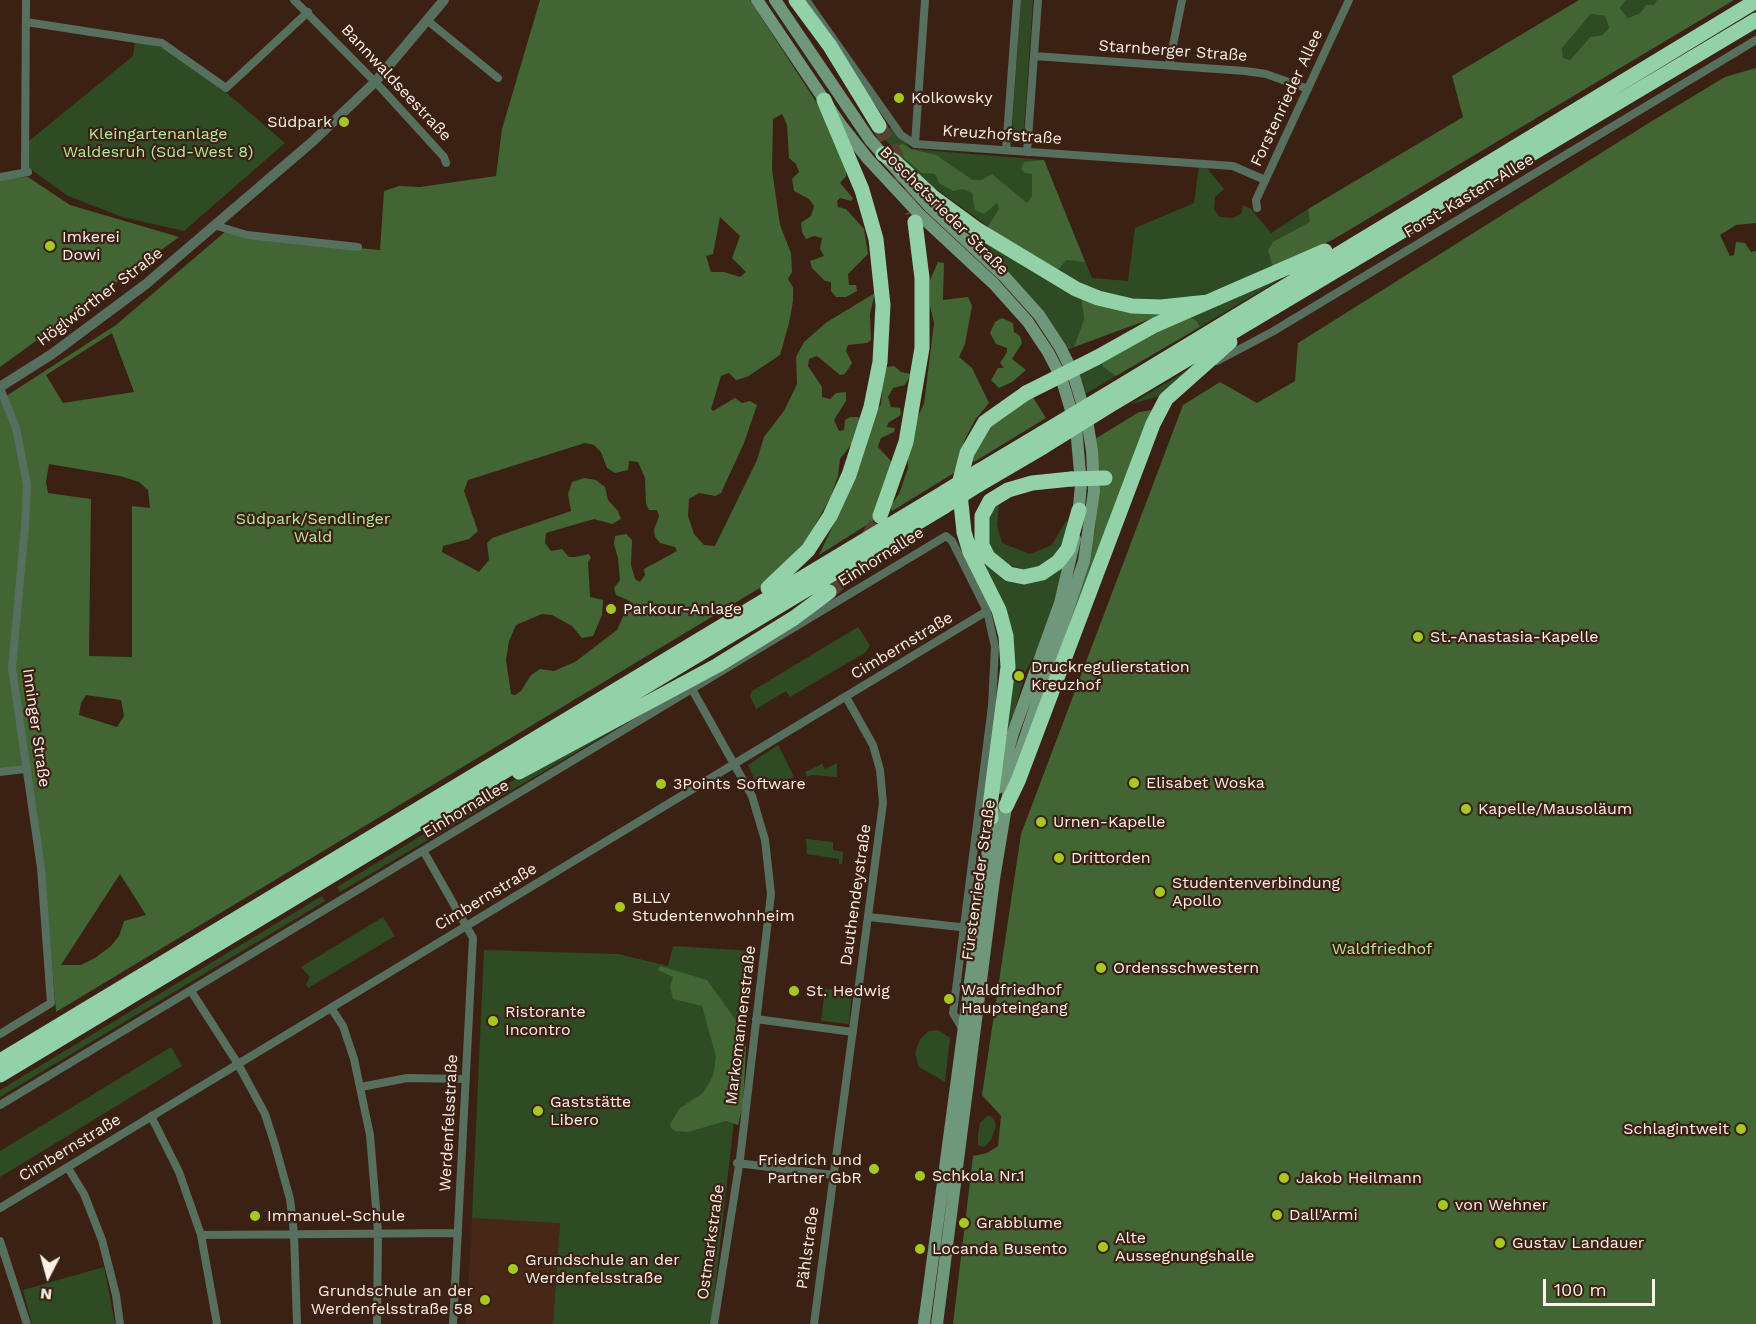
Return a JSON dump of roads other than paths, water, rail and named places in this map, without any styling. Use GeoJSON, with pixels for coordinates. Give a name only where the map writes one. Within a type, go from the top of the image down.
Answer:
{"type":"FeatureCollection","features":[{"type":"Feature","properties":{"kind":"highway"},"geometry":{"type":"LineString","coordinates":[[796,0],[830,46],[879,126]]}},
{"type":"Feature","properties":{"kind":"highway"},"geometry":{"type":"LineString","coordinates":[[0,1075],[1117,395],[1390,222],[1756,1]]}},
{"type":"Feature","properties":{"kind":"highway"},"geometry":{"type":"LineString","coordinates":[[1117,395],[1251,321],[1756,20]]}},
{"type":"Feature","properties":{"kind":"highway"},"geometry":{"type":"LineString","coordinates":[[740,614],[791,569],[808,550],[830,516],[849,475],[871,407],[880,362],[884,305],[876,238],[862,190],[824,100]]}},
{"type":"Feature","properties":{"kind":"highway"},"geometry":{"type":"LineString","coordinates":[[883,154],[894,160],[933,197],[978,230],[1076,289],[1098,298],[1132,306],[1170,307],[1208,302]]}},
{"type":"Feature","properties":{"kind":"highway"},"geometry":{"type":"LineString","coordinates":[[880,516],[906,442],[922,348],[922,278],[915,222]]}},
{"type":"Feature","properties":{"kind":"highway"},"geometry":{"type":"LineString","coordinates":[[985,816],[990,806],[1008,667],[1006,636],[999,610],[970,552],[964,532],[959,484],[967,453],[985,422],[1026,393],[1155,326],[1300,263],[1366,229],[1390,222]]}},
{"type":"Feature","properties":{"kind":"highway"},"geometry":{"type":"LineString","coordinates":[[1006,806],[1018,781],[1153,423],[1166,399],[1251,321]]}},
{"type":"Feature","properties":{"kind":"highway"},"geometry":{"type":"LineString","coordinates":[[1079,510],[1068,549],[1058,562],[1042,573],[1024,577],[1009,573],[988,557],[982,545],[982,516],[990,501],[1008,490],[1032,483],[1071,478],[1105,478],[1130,483]]}},
{"type":"Feature","properties":{"kind":"highway"},"geometry":{"type":"LineString","coordinates":[[0,1061],[740,614],[945,499]]}},
{"type":"Feature","properties":{"kind":"highway"},"geometry":{"type":"LineString","coordinates":[[461,795],[482,792],[688,681],[794,618],[829,592]]}},
{"type":"Feature","properties":{"kind":"main road","name":"Boschetsrieder Straße"},"geometry":{"type":"LineString","coordinates":[[757,0],[824,100],[868,159],[900,195],[994,284],[1028,322],[1048,352],[1064,385],[1076,427],[1079,458]]}},
{"type":"Feature","properties":{"kind":"main road","name":"Boschetsrieder Straße"},"geometry":{"type":"LineString","coordinates":[[775,0],[843,102],[883,154],[929,206],[1004,276],[1039,315],[1060,347],[1073,373],[1085,411],[1092,451]]}},
{"type":"Feature","properties":{"kind":"main road","name":"Fürstenrieder Straße"},"geometry":{"type":"LineString","coordinates":[[924,1324],[954,1152],[1006,806],[1020,747],[1084,561],[1093,499],[1092,451]]}},
{"type":"Feature","properties":{"kind":"main road","name":"Fürstenrieder Straße"},"geometry":{"type":"LineString","coordinates":[[937,1324],[954,1152],[970,928],[985,816],[1060,603],[1072,557],[1079,510],[1079,458]]}},
{"type":"Feature","properties":{"kind":"street"},"geometry":{"type":"LineString","coordinates":[[0,177],[16,176],[27,172],[26,0]]}},
{"type":"Feature","properties":{"kind":"street","name":"Bannwaldseestraße"},"geometry":{"type":"LineString","coordinates":[[294,0],[375,82],[444,157],[446,164]]}},
{"type":"Feature","properties":{"kind":"street","name":"Höglwörther Straße"},"geometry":{"type":"LineString","coordinates":[[0,388],[52,354],[146,284],[312,142],[375,82],[444,0]]}},
{"type":"Feature","properties":{"kind":"street"},"geometry":{"type":"LineString","coordinates":[[806,0],[901,135],[915,144],[925,0]]}},
{"type":"Feature","properties":{"kind":"street"},"geometry":{"type":"LineString","coordinates":[[1006,150],[1017,0]]}},
{"type":"Feature","properties":{"kind":"street"},"geometry":{"type":"LineString","coordinates":[[1027,152],[1038,0]]}},
{"type":"Feature","properties":{"kind":"street"},"geometry":{"type":"LineString","coordinates":[[1169,65],[1182,0]]}},
{"type":"Feature","properties":{"kind":"street","name":"Forstenrieder Allee"},"geometry":{"type":"LineString","coordinates":[[1257,208],[1255,203],[1265,180],[1349,0]]}},
{"type":"Feature","properties":{"kind":"street"},"geometry":{"type":"LineString","coordinates":[[26,22],[162,43],[226,88],[308,12]]}},
{"type":"Feature","properties":{"kind":"street"},"geometry":{"type":"LineString","coordinates":[[428,21],[498,78]]}},
{"type":"Feature","properties":{"kind":"street","name":"Forst-Kasten-Allee"},"geometry":{"type":"LineString","coordinates":[[1195,371],[1272,332],[1756,40]]}},
{"type":"Feature","properties":{"kind":"street","name":"Starnberger Straße"},"geometry":{"type":"LineString","coordinates":[[1034,56],[1266,74],[1308,89]]}},
{"type":"Feature","properties":{"kind":"street","name":"Kreuzhofstraße"},"geometry":{"type":"LineString","coordinates":[[915,144],[1233,166],[1265,180]]}},
{"type":"Feature","properties":{"kind":"street"},"geometry":{"type":"LineString","coordinates":[[214,225],[248,235],[358,247]]}},
{"type":"Feature","properties":{"kind":"street","name":"Inninger Straße"},"geometry":{"type":"LineString","coordinates":[[0,388],[9,405],[16,428],[27,484],[12,668],[24,770],[41,868],[51,1003],[0,1034]]}},
{"type":"Feature","properties":{"kind":"street","name":"Fürstenrieder Straße"},"geometry":{"type":"LineString","coordinates":[[946,536],[952,542],[987,611],[995,647],[996,662],[985,816]]}},
{"type":"Feature","properties":{"kind":"street","name":"Einhornallee"},"geometry":{"type":"LineString","coordinates":[[0,1105],[693,691],[946,536]]}},
{"type":"Feature","properties":{"kind":"street","name":"Cimbernstraße"},"geometry":{"type":"LineString","coordinates":[[0,1208],[987,611]]}},
{"type":"Feature","properties":{"kind":"street","name":"Markomannenstraße"},"geometry":{"type":"LineString","coordinates":[[693,691],[735,763],[758,814],[770,867],[770,923],[737,1163]]}},
{"type":"Feature","properties":{"kind":"street","name":"Dauthendeystraße"},"geometry":{"type":"LineString","coordinates":[[833,1175],[869,917],[883,795],[873,745],[846,697]]}},
{"type":"Feature","properties":{"kind":"street"},"geometry":{"type":"LineString","coordinates":[[0,772],[24,770]]}},
{"type":"Feature","properties":{"kind":"street"},"geometry":{"type":"LineString","coordinates":[[424,852],[467,925]]}},
{"type":"Feature","properties":{"kind":"street"},"geometry":{"type":"LineString","coordinates":[[869,917],[970,928]]}},
{"type":"Feature","properties":{"kind":"street","name":"Werdenfelsstraße"},"geometry":{"type":"LineString","coordinates":[[453,1324],[473,938],[467,925]]}},
{"type":"Feature","properties":{"kind":"street"},"geometry":{"type":"LineString","coordinates":[[191,991],[238,1064],[265,1114],[287,1189],[294,1233],[297,1324]]}},
{"type":"Feature","properties":{"kind":"street"},"geometry":{"type":"LineString","coordinates":[[331,1008],[343,1026],[361,1088],[370,1136],[378,1232],[377,1324]]}},
{"type":"Feature","properties":{"kind":"street"},"geometry":{"type":"LineString","coordinates":[[756,1019],[853,1032]]}},
{"type":"Feature","properties":{"kind":"street"},"geometry":{"type":"LineString","coordinates":[[361,1088],[407,1078],[466,1079]]}},
{"type":"Feature","properties":{"kind":"street"},"geometry":{"type":"LineString","coordinates":[[151,1116],[179,1172],[201,1235],[217,1324]]}},
{"type":"Feature","properties":{"kind":"street"},"geometry":{"type":"LineString","coordinates":[[737,1163],[833,1175]]}},
{"type":"Feature","properties":{"kind":"street","name":"Ostmarkstraße"},"geometry":{"type":"LineString","coordinates":[[714,1324],[737,1163]]}},
{"type":"Feature","properties":{"kind":"street"},"geometry":{"type":"LineString","coordinates":[[68,1167],[84,1194],[102,1240],[116,1295],[120,1324]]}},
{"type":"Feature","properties":{"kind":"street","name":"Pählstraße"},"geometry":{"type":"LineString","coordinates":[[814,1324],[833,1175]]}},
{"type":"Feature","properties":{"kind":"street"},"geometry":{"type":"LineString","coordinates":[[201,1235],[458,1233]]}},
{"type":"Feature","properties":{"kind":"street"},"geometry":{"type":"LineString","coordinates":[[0,1241],[27,1324]]}},
{"type":"Feature","properties":{"kind":"tunnel"},"geometry":{"type":"LineString","coordinates":[[879,126],[895,154],[913,213]]}},
{"type":"Feature","properties":{"kind":"tunnel"},"geometry":{"type":"LineString","coordinates":[[829,592],[848,574],[880,516]]}},
{"type":"Feature","properties":{"kind":"place","name":"Kolkowsky"},"geometry":{"type":"Point","coordinates":[899,98]}},
{"type":"Feature","properties":{"kind":"place","name":"Südpark"},"geometry":{"type":"Point","coordinates":[344,122]}},
{"type":"Feature","properties":{"kind":"place","name":"Imkerei Dowi"},"geometry":{"type":"Point","coordinates":[50,246]}},
{"type":"Feature","properties":{"kind":"place","name":"Parkour-Anlage"},"geometry":{"type":"Point","coordinates":[611,609]}},
{"type":"Feature","properties":{"kind":"place","name":"St.-Anastasia-Kapelle"},"geometry":{"type":"Point","coordinates":[1418,637]}},
{"type":"Feature","properties":{"kind":"place","name":"Druckregulierstation Kreuzhof"},"geometry":{"type":"Point","coordinates":[1019,676]}},
{"type":"Feature","properties":{"kind":"place","name":"Elisabet Woska"},"geometry":{"type":"Point","coordinates":[1134,783]}},
{"type":"Feature","properties":{"kind":"place","name":"3Points Software"},"geometry":{"type":"Point","coordinates":[661,784]}},
{"type":"Feature","properties":{"kind":"place","name":"Kapelle/Mausoläum"},"geometry":{"type":"Point","coordinates":[1466,809]}},
{"type":"Feature","properties":{"kind":"place","name":"Urnen-Kapelle"},"geometry":{"type":"Point","coordinates":[1041,822]}},
{"type":"Feature","properties":{"kind":"place","name":"Drittorden"},"geometry":{"type":"Point","coordinates":[1059,858]}},
{"type":"Feature","properties":{"kind":"place","name":"Studentenverbindung Apollo"},"geometry":{"type":"Point","coordinates":[1160,892]}},
{"type":"Feature","properties":{"kind":"place","name":"BLLV Studentenwohnheim"},"geometry":{"type":"Point","coordinates":[620,907]}},
{"type":"Feature","properties":{"kind":"place","name":"Ordensschwestern"},"geometry":{"type":"Point","coordinates":[1101,968]}},
{"type":"Feature","properties":{"kind":"place","name":"St. Hedwig"},"geometry":{"type":"Point","coordinates":[794,991]}},
{"type":"Feature","properties":{"kind":"place","name":"Waldfriedhof Haupteingang"},"geometry":{"type":"Point","coordinates":[949,999]}},
{"type":"Feature","properties":{"kind":"place","name":"Ristorante Incontro"},"geometry":{"type":"Point","coordinates":[493,1021]}},
{"type":"Feature","properties":{"kind":"place","name":"Gaststätte Libero"},"geometry":{"type":"Point","coordinates":[538,1111]}},
{"type":"Feature","properties":{"kind":"place","name":"Schlagintweit"},"geometry":{"type":"Point","coordinates":[1741,1129]}},
{"type":"Feature","properties":{"kind":"place","name":"Friedrich und Partner GbR"},"geometry":{"type":"Point","coordinates":[874,1169]}},
{"type":"Feature","properties":{"kind":"place","name":"Schkola Nr.1"},"geometry":{"type":"Point","coordinates":[920,1176]}},
{"type":"Feature","properties":{"kind":"place","name":"Jakob Heilmann"},"geometry":{"type":"Point","coordinates":[1284,1178]}},
{"type":"Feature","properties":{"kind":"place","name":"von Wehner"},"geometry":{"type":"Point","coordinates":[1443,1205]}},
{"type":"Feature","properties":{"kind":"place","name":"Dall'Armi"},"geometry":{"type":"Point","coordinates":[1277,1215]}},
{"type":"Feature","properties":{"kind":"place","name":"Immanuel-Schule"},"geometry":{"type":"Point","coordinates":[255,1216]}},
{"type":"Feature","properties":{"kind":"place","name":"Grabblume"},"geometry":{"type":"Point","coordinates":[964,1223]}},
{"type":"Feature","properties":{"kind":"place","name":"Gustav Landauer"},"geometry":{"type":"Point","coordinates":[1500,1243]}},
{"type":"Feature","properties":{"kind":"place","name":"Alte Aussegnungshalle"},"geometry":{"type":"Point","coordinates":[1103,1247]}},
{"type":"Feature","properties":{"kind":"place","name":"Locanda Busento"},"geometry":{"type":"Point","coordinates":[920,1249]}},
{"type":"Feature","properties":{"kind":"place","name":"Grundschule an der Werdenfelsstraße"},"geometry":{"type":"Point","coordinates":[513,1269]}},
{"type":"Feature","properties":{"kind":"place","name":"Grundschule an der Werdenfelsstraße 58"},"geometry":{"type":"Point","coordinates":[485,1300]}},
{"type":"Feature","properties":{"kind":"park label","name":"Kleingartenanlage Waldesruh (Süd-West 8)"},"geometry":{"type":"Point","coordinates":[158,143]}},
{"type":"Feature","properties":{"kind":"park label","name":"Südpark/Sendlinger Wald"},"geometry":{"type":"Point","coordinates":[313,528]}},
{"type":"Feature","properties":{"kind":"park label","name":"Waldfriedhof"},"geometry":{"type":"Point","coordinates":[1382,949]}}]}
